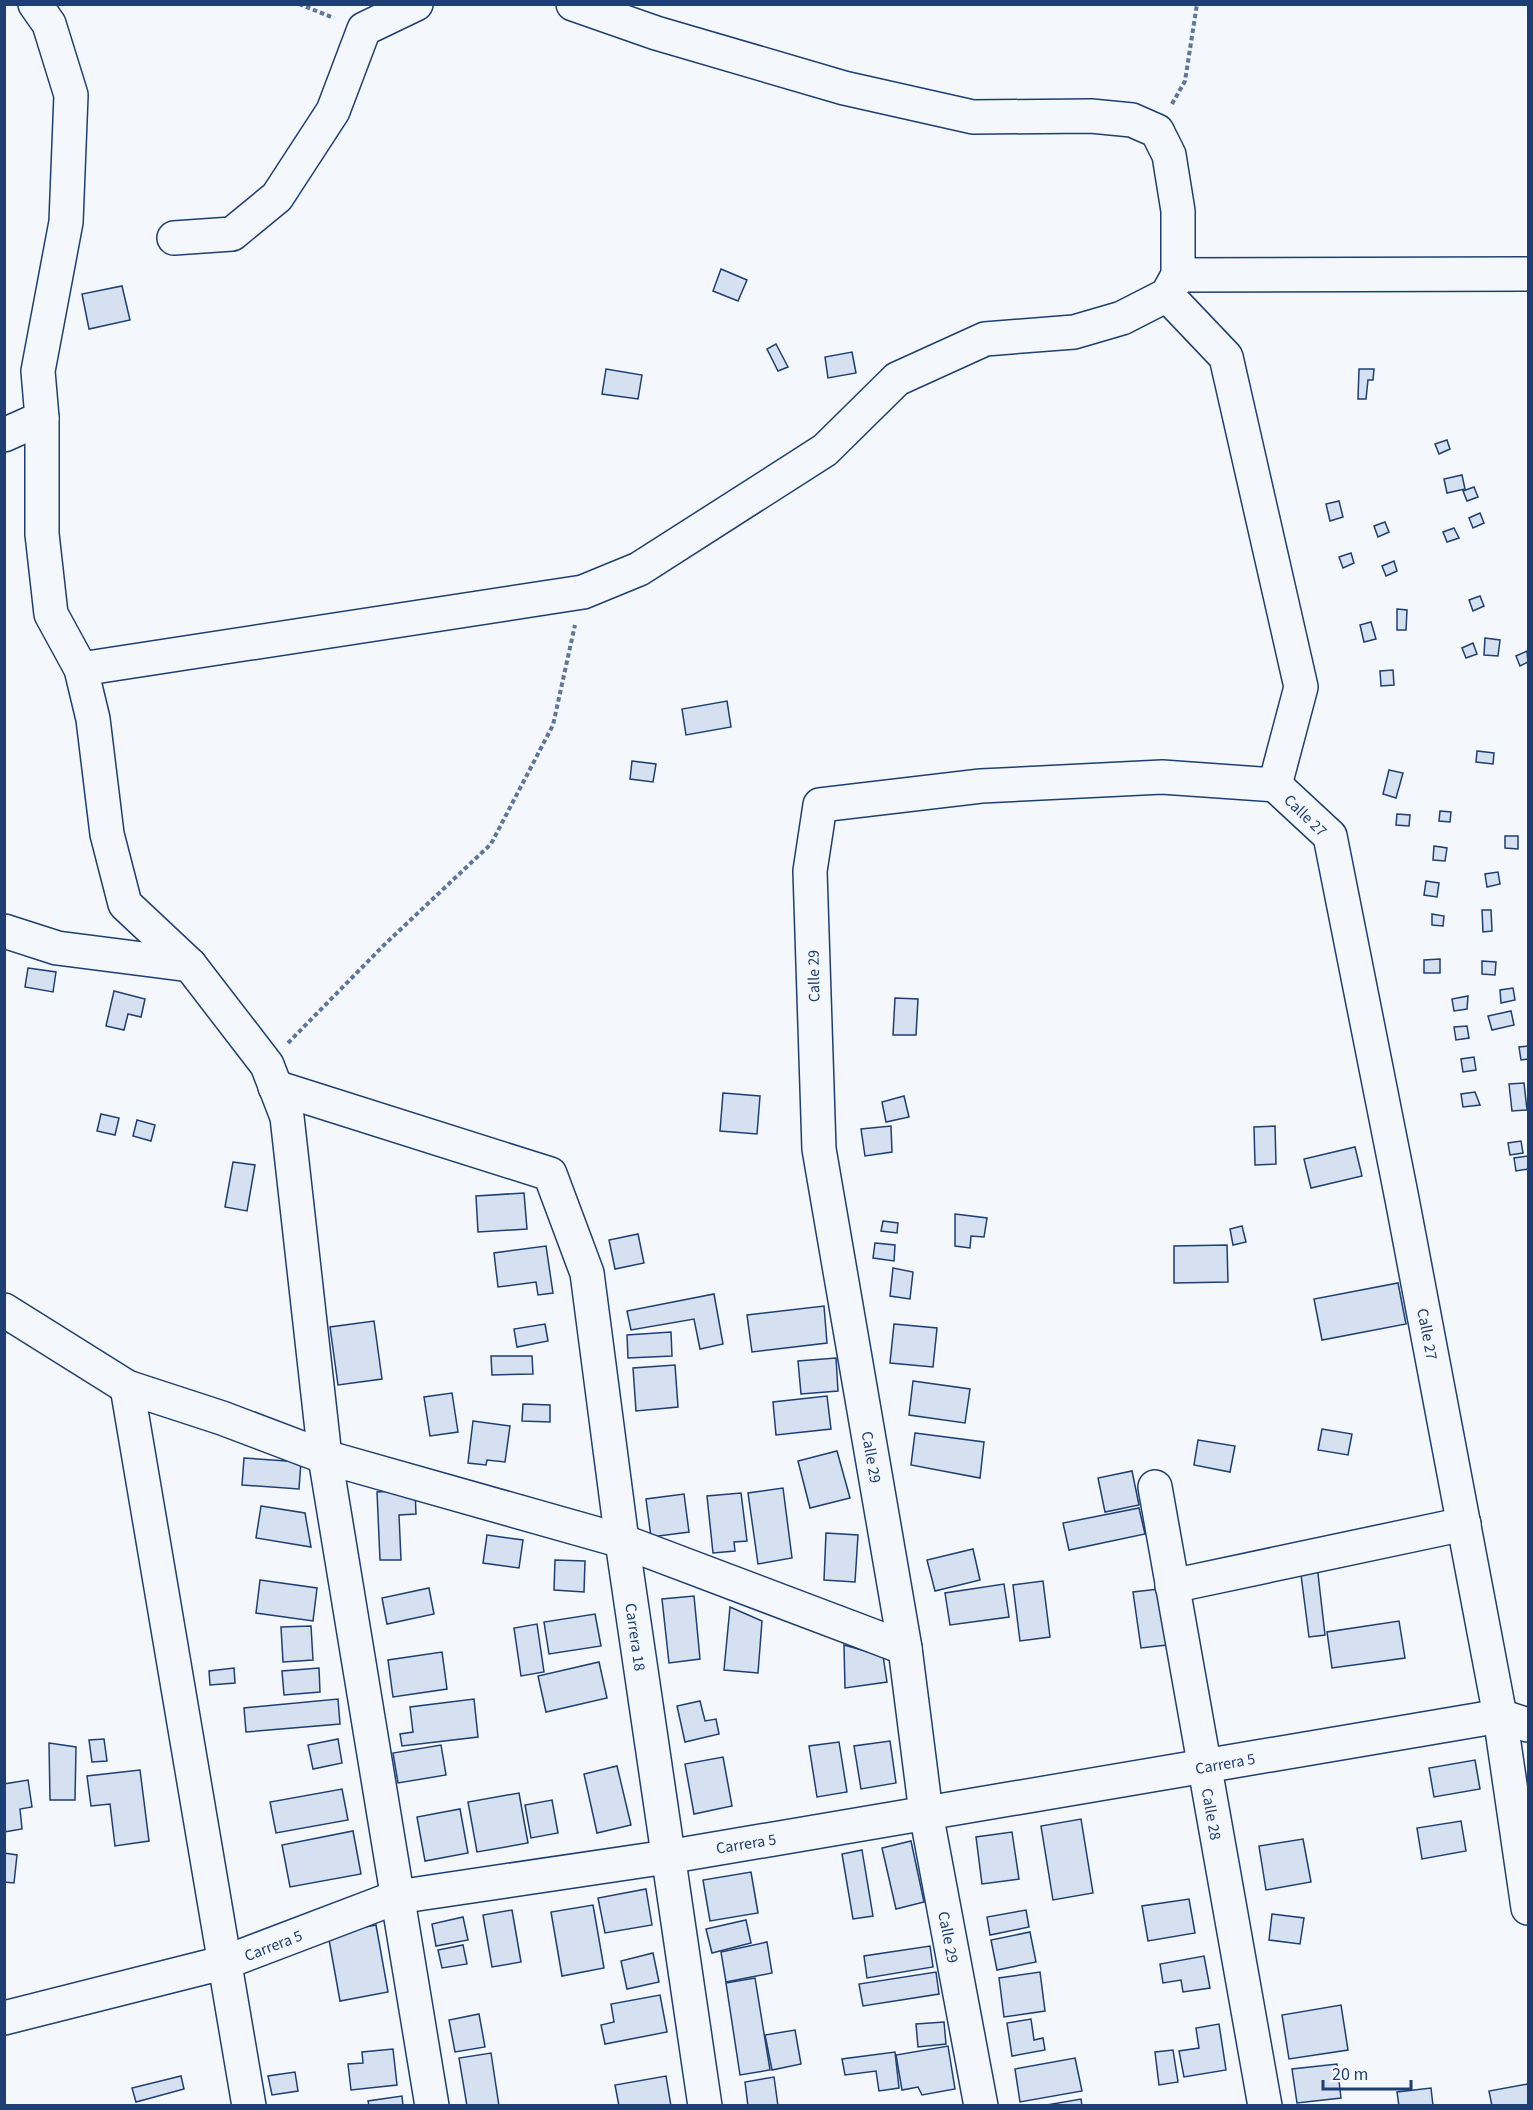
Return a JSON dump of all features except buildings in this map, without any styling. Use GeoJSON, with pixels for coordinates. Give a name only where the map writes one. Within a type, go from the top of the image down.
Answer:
{"type":"FeatureCollection","features":[{"type":"Feature","properties":{"kind":"street"},"geometry":{"type":"LineString","coordinates":[[35,4],[49,24],[71,95],[66,222],[38,371],[42,418],[42,534],[51,614],[81,669],[93,719],[107,834],[125,904],[190,965],[271,1076],[287,1117],[325,1457],[432,2106]]}},
{"type":"Feature","properties":{"kind":"street"},"geometry":{"type":"LineString","coordinates":[[174,238],[232,234],[278,196],[333,111],[363,29],[416,4]]}},
{"type":"Feature","properties":{"kind":"street"},"geometry":{"type":"LineString","coordinates":[[573,4],[656,33],[844,88],[972,117],[1091,116],[1132,120],[1157,130],[1169,155],[1178,211],[1172,285],[1226,357],[1301,687],[1275,785]]}},
{"type":"Feature","properties":{"kind":"street"},"geometry":{"type":"LineString","coordinates":[[81,669],[583,592],[639,569],[825,450],[897,379],[985,339],[1074,332],[1122,318],[1172,285],[1528,274]]}},
{"type":"Feature","properties":{"kind":"street"},"geometry":{"type":"LineString","coordinates":[[4,435],[42,418]]}},
{"type":"Feature","properties":{"kind":"street","name":"Calle 29"},"geometry":{"type":"LineString","coordinates":[[981,2106],[926,1813],[904,1648],[819,1149],[810,871],[820,805],[981,786],[1162,777],[1275,785]]}},
{"type":"Feature","properties":{"kind":"street","name":"Calle 27"},"geometry":{"type":"LineString","coordinates":[[1275,785],[1330,836],[1464,1524],[1514,1720],[1528,1908]]}},
{"type":"Feature","properties":{"kind":"street"},"geometry":{"type":"LineString","coordinates":[[4,931],[57,948],[190,965]]}},
{"type":"Feature","properties":{"kind":"street","name":"Carrera 18"},"geometry":{"type":"LineString","coordinates":[[271,1076],[550,1174],[587,1273],[622,1541],[705,2106]]}},
{"type":"Feature","properties":{"kind":"street"},"geometry":{"type":"LineString","coordinates":[[4,1310],[127,1387],[222,1418],[325,1457],[622,1541],[904,1648]]}},
{"type":"Feature","properties":{"kind":"street"},"geometry":{"type":"LineString","coordinates":[[127,1387],[249,2106]]}},
{"type":"Feature","properties":{"kind":"street","name":"Calle 28"},"geometry":{"type":"LineString","coordinates":[[1155,1487],[1265,2106]]}},
{"type":"Feature","properties":{"kind":"street"},"geometry":{"type":"LineString","coordinates":[[1172,1586],[1464,1524]]}},
{"type":"Feature","properties":{"kind":"street","name":"Carrera 5"},"geometry":{"type":"LineString","coordinates":[[4,2018],[226,1962],[397,1897],[667,1857],[1203,1767],[1514,1720]]}},
{"type":"Feature","properties":{"kind":"path"},"geometry":{"type":"LineString","coordinates":[[299,4],[363,29]]}},
{"type":"Feature","properties":{"kind":"path"},"geometry":{"type":"LineString","coordinates":[[1157,130],[1185,81],[1197,4]]}},
{"type":"Feature","properties":{"kind":"path"},"geometry":{"type":"LineString","coordinates":[[271,1076],[384,945],[491,844],[553,725],[583,592]]}}]}
